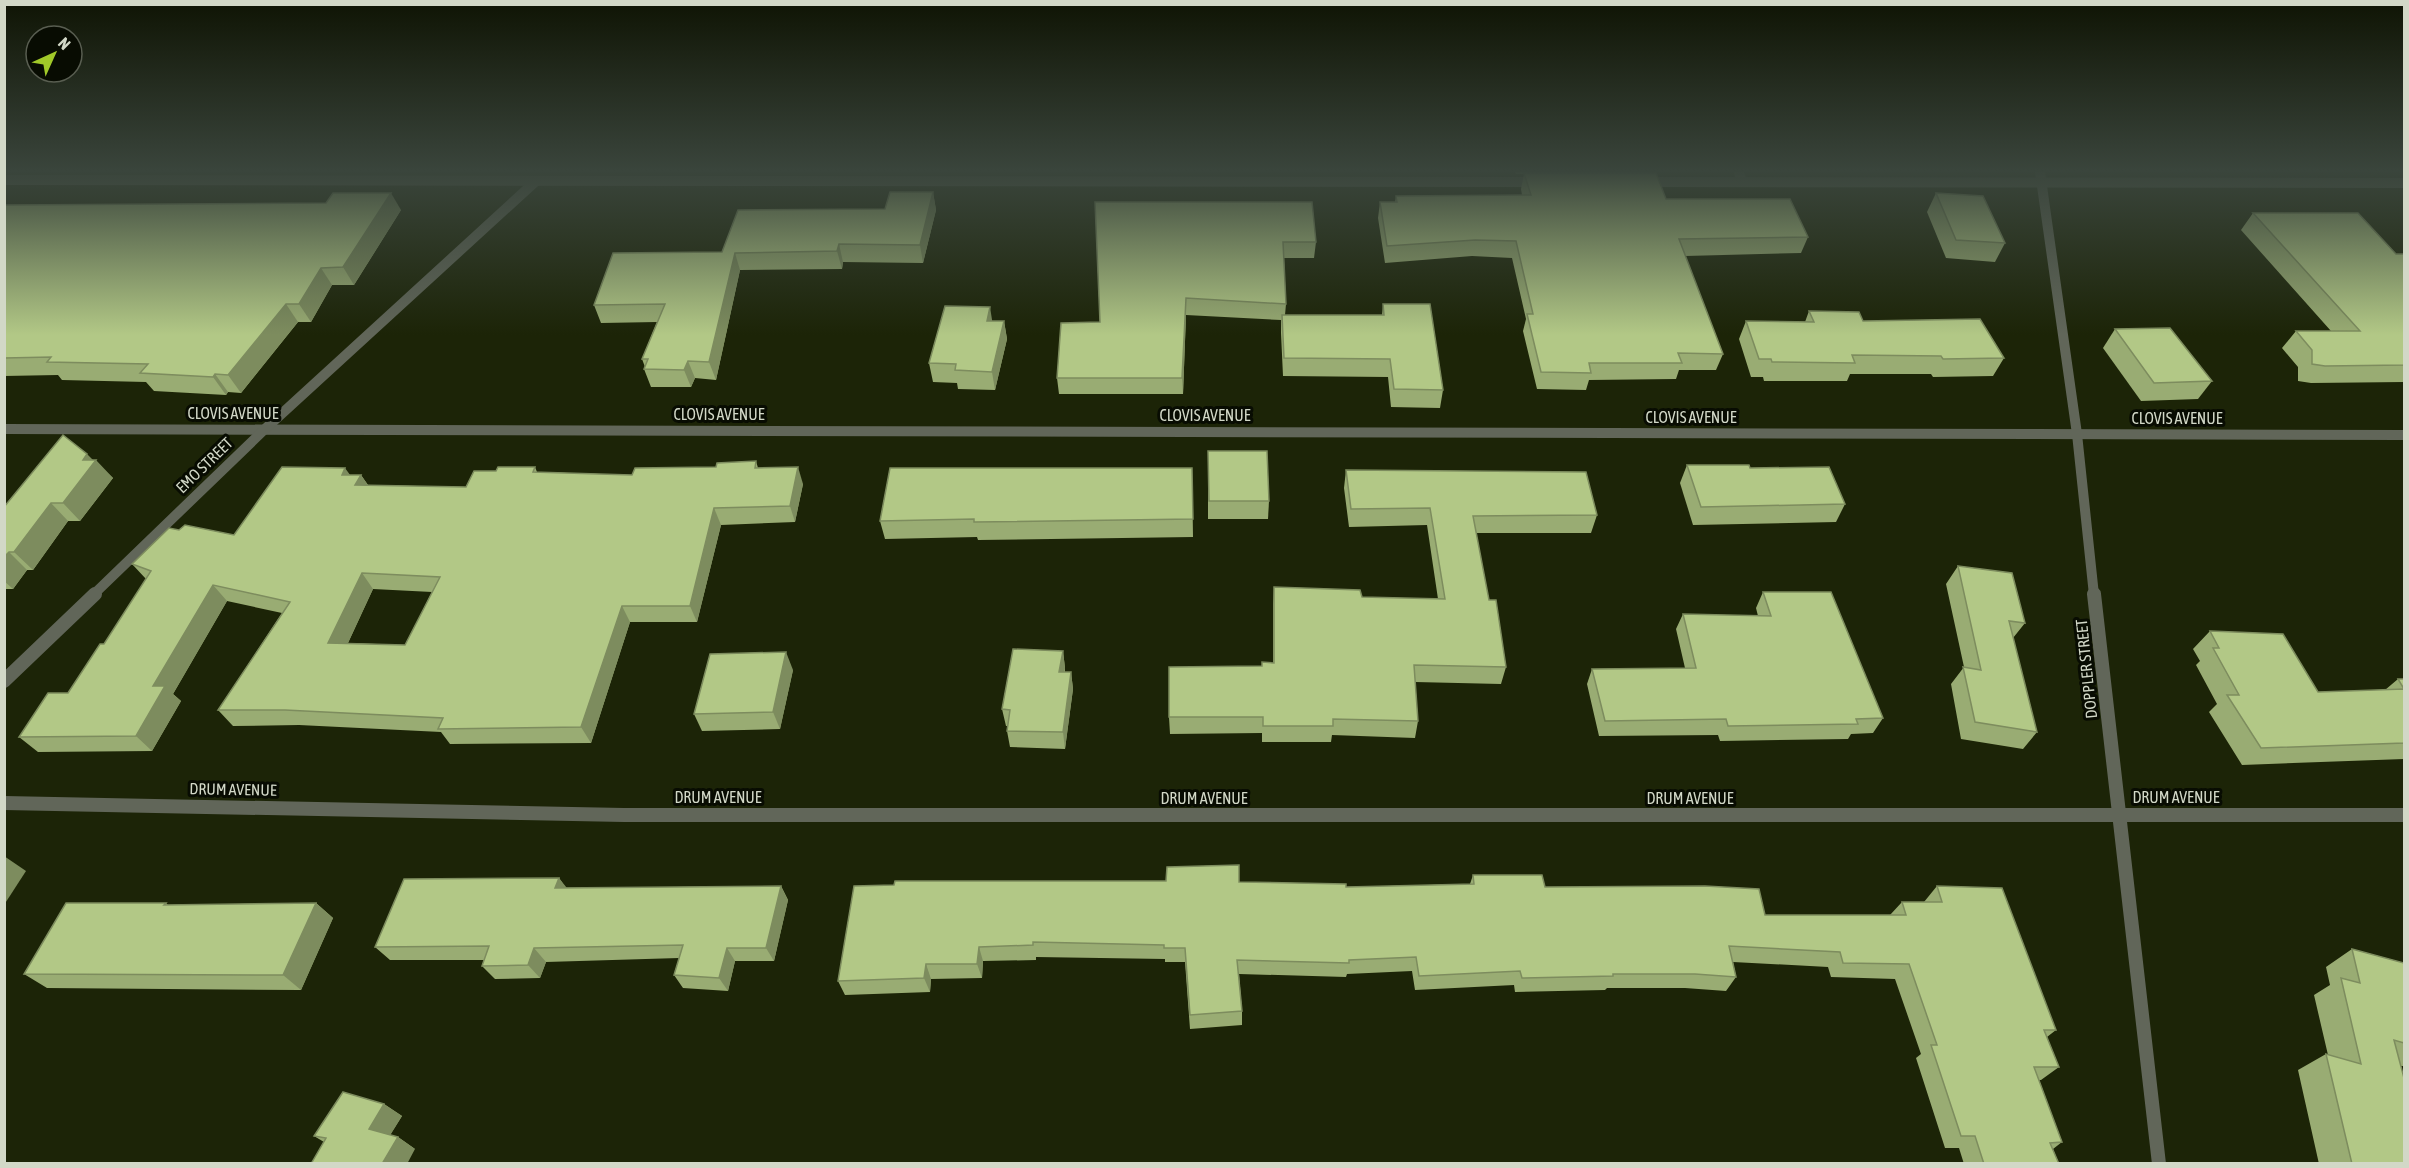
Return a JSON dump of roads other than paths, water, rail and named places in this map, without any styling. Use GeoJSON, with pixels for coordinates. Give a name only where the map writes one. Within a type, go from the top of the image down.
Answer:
{"type":"FeatureCollection","features":[{"type":"Feature","properties":{"kind":"street","name":"EMO STREET"},"geometry":{"type":"LineString","coordinates":[[4,681],[265,429],[486,227]]}},
{"type":"Feature","properties":{"kind":"street","name":"DOPPLER STREET"},"geometry":{"type":"LineString","coordinates":[[2047,227],[2077,434],[2159,1164]]}},
{"type":"Feature","properties":{"kind":"street","name":"CLOVIS AVENUE"},"geometry":{"type":"LineString","coordinates":[[4,429],[2404,435]]}},
{"type":"Feature","properties":{"kind":"street","name":"DRUM AVENUE"},"geometry":{"type":"LineString","coordinates":[[4,803],[624,815],[2404,815]]}}]}
